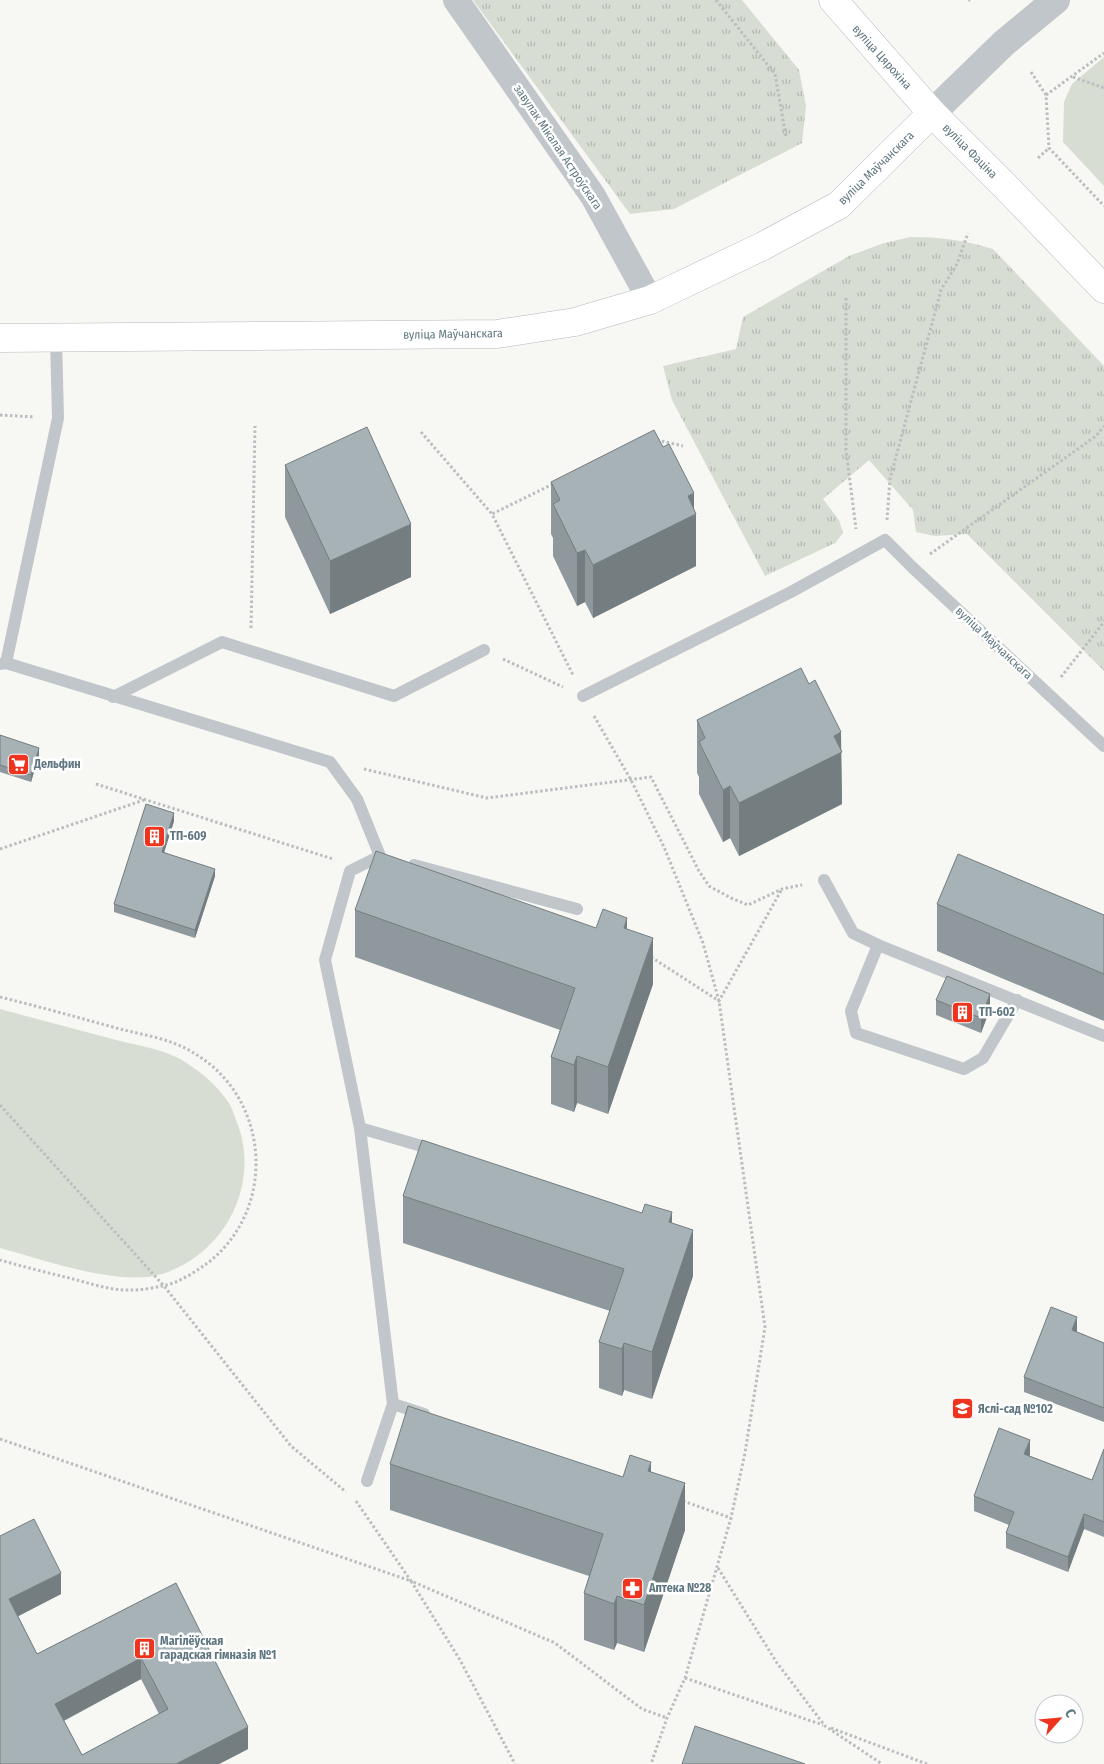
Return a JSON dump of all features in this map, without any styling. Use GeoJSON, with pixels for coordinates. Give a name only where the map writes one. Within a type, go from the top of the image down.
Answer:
{"type":"FeatureCollection","features":[{"type":"Feature","properties":{"kind":"main road","name":"вуліца Цярохіна"},"geometry":{"type":"LineString","coordinates":[[833,0],[932,113]]}},
{"type":"Feature","properties":{"kind":"main road","name":"вуліца Маўчанскага"},"geometry":{"type":"LineString","coordinates":[[0,338],[497,334],[575,322],[650,300],[763,246],[839,206],[932,113]]}},
{"type":"Feature","properties":{"kind":"main road","name":"вуліца Фаціна"},"geometry":{"type":"LineString","coordinates":[[932,113],[1104,289]]}},
{"type":"Feature","properties":{"kind":"street","name":"завулак Мікалая Астроўскага"},"geometry":{"type":"LineString","coordinates":[[456,0],[592,196],[650,300]]}},
{"type":"Feature","properties":{"kind":"street","name":"вуліца Фаціна"},"geometry":{"type":"LineString","coordinates":[[932,113],[1004,42],[1056,0]]}},
{"type":"Feature","properties":{"kind":"lane"},"geometry":{"type":"LineString","coordinates":[[56,339],[58,418],[3,664],[330,762],[356,799],[389,859]]}},
{"type":"Feature","properties":{"kind":"lane"},"geometry":{"type":"LineString","coordinates":[[583,696],[791,592],[885,540]]}},
{"type":"Feature","properties":{"kind":"lane","name":"вуліца Маўчанскага"},"geometry":{"type":"LineString","coordinates":[[885,540],[1104,746]]}},
{"type":"Feature","properties":{"kind":"lane"},"geometry":{"type":"LineString","coordinates":[[113,697],[222,642],[394,696],[484,650]]}},
{"type":"Feature","properties":{"kind":"lane"},"geometry":{"type":"LineString","coordinates":[[368,1481],[393,1404],[360,1128],[325,960],[350,870],[389,859],[577,909]]}},
{"type":"Feature","properties":{"kind":"lane"},"geometry":{"type":"LineString","coordinates":[[824,880],[853,933],[878,945],[1104,1036]]}},
{"type":"Feature","properties":{"kind":"lane"},"geometry":{"type":"LineString","coordinates":[[878,945],[851,1011],[856,1033],[964,1069],[983,1058],[1017,1000]]}},
{"type":"Feature","properties":{"kind":"lane"},"geometry":{"type":"LineString","coordinates":[[360,1128],[446,1153]]}},
{"type":"Feature","properties":{"kind":"lane"},"geometry":{"type":"LineString","coordinates":[[393,1404],[440,1420]]}},
{"type":"Feature","properties":{"kind":"path"},"geometry":{"type":"LineString","coordinates":[[716,0],[775,74],[786,137]]}},
{"type":"Feature","properties":{"kind":"path"},"geometry":{"type":"LineString","coordinates":[[1046,95],[1104,53]]}},
{"type":"Feature","properties":{"kind":"path"},"geometry":{"type":"LineString","coordinates":[[1031,72],[1046,95],[1049,148],[1104,206]]}},
{"type":"Feature","properties":{"kind":"path"},"geometry":{"type":"LineString","coordinates":[[1072,77],[1104,88]]}},
{"type":"Feature","properties":{"kind":"path"},"geometry":{"type":"LineString","coordinates":[[1038,158],[1049,148]]}},
{"type":"Feature","properties":{"kind":"path"},"geometry":{"type":"LineString","coordinates":[[885,540],[890,479],[941,290],[957,264],[968,233]]}},
{"type":"Feature","properties":{"kind":"path"},"geometry":{"type":"LineString","coordinates":[[846,298],[846,450],[860,554]]}},
{"type":"Feature","properties":{"kind":"path"},"geometry":{"type":"LineString","coordinates":[[0,415],[58,418]]}},
{"type":"Feature","properties":{"kind":"path"},"geometry":{"type":"LineString","coordinates":[[251,651],[255,426]]}},
{"type":"Feature","properties":{"kind":"path"},"geometry":{"type":"LineString","coordinates":[[912,567],[1096,436],[1104,426]]}},
{"type":"Feature","properties":{"kind":"path"},"geometry":{"type":"LineString","coordinates":[[422,432],[492,514],[583,696],[631,780],[664,847],[704,943],[719,1001],[765,1327],[744,1453],[731,1518],[718,1568],[685,1678],[667,1718],[651,1764]]}},
{"type":"Feature","properties":{"kind":"path"},"geometry":{"type":"LineString","coordinates":[[652,440],[683,446]]}},
{"type":"Feature","properties":{"kind":"path"},"geometry":{"type":"LineString","coordinates":[[492,514],[554,484]]}},
{"type":"Feature","properties":{"kind":"path"},"geometry":{"type":"LineString","coordinates":[[1048,694],[1104,622]]}},
{"type":"Feature","properties":{"kind":"path"},"geometry":{"type":"LineString","coordinates":[[484,650],[583,696]]}},
{"type":"Feature","properties":{"kind":"path"},"geometry":{"type":"LineString","coordinates":[[330,762],[487,798],[651,777],[699,871],[709,886],[730,898],[748,905],[782,889],[824,880]]}},
{"type":"Feature","properties":{"kind":"path"},"geometry":{"type":"LineString","coordinates":[[96,784],[334,860],[350,870]]}},
{"type":"Feature","properties":{"kind":"path"},"geometry":{"type":"LineString","coordinates":[[0,849],[144,800]]}},
{"type":"Feature","properties":{"kind":"path"},"geometry":{"type":"LineString","coordinates":[[719,1001],[782,889]]}},
{"type":"Feature","properties":{"kind":"path"},"geometry":{"type":"LineString","coordinates":[[644,952],[719,1001]]}},
{"type":"Feature","properties":{"kind":"path"},"geometry":{"type":"LineString","coordinates":[[0,997],[162,1040],[192,1051],[219,1071],[239,1098],[252,1128],[257,1161],[254,1194],[241,1225],[221,1252],[195,1272],[164,1286],[132,1290],[100,1286],[0,1260]]}},
{"type":"Feature","properties":{"kind":"path"},"geometry":{"type":"LineString","coordinates":[[0,1105],[164,1286],[291,1446],[348,1494]]}},
{"type":"Feature","properties":{"kind":"path"},"geometry":{"type":"LineString","coordinates":[[0,1439],[411,1581],[555,1643],[642,1708],[667,1718]]}},
{"type":"Feature","properties":{"kind":"path"},"geometry":{"type":"LineString","coordinates":[[675,1498],[731,1518]]}},
{"type":"Feature","properties":{"kind":"path"},"geometry":{"type":"LineString","coordinates":[[356,1500],[411,1581],[460,1660],[515,1764]]}},
{"type":"Feature","properties":{"kind":"path"},"geometry":{"type":"LineString","coordinates":[[718,1568],[777,1663],[825,1726],[882,1764]]}},
{"type":"Feature","properties":{"kind":"path"},"geometry":{"type":"LineString","coordinates":[[685,1678],[825,1726],[927,1764]]}},
{"type":"Feature","properties":{"kind":"green space"},"geometry":{"type":"Polygon","coordinates":[[[473,0],[742,0],[799,70],[806,106],[802,143],[674,209],[630,214],[473,0]]]}},
{"type":"Feature","properties":{"kind":"green space"},"geometry":{"type":"Polygon","coordinates":[[[1104,57],[1104,186],[1063,142],[1064,102],[1072,84],[1104,57]]]}},
{"type":"Feature","properties":{"kind":"green space"},"geometry":{"type":"Polygon","coordinates":[[[910,237],[952,240],[993,249],[1104,366],[1104,671],[967,534],[935,536],[916,532],[913,510],[869,460],[823,499],[839,520],[843,533],[835,543],[765,576],[672,400],[663,366],[736,349],[743,317],[849,256],[881,244],[910,237]]]}},
{"type":"Feature","properties":{"kind":"green space"},"geometry":{"type":"Polygon","coordinates":[[[0,1009],[165,1052],[181,1059],[194,1068],[220,1092],[230,1105],[236,1120],[243,1144],[244,1167],[241,1191],[233,1213],[220,1233],[204,1250],[185,1264],[162,1274],[144,1277],[124,1277],[103,1275],[59,1265],[0,1248],[0,1009]]]}},
{"type":"Feature","properties":{"kind":"building"},"geometry":{"type":"Polygon","coordinates":[[[367,427],[411,524],[330,561],[285,465],[367,427]]]}},
{"type":"Feature","properties":{"kind":"building"},"geometry":{"type":"Polygon","coordinates":[[[654,430],[663,447],[669,444],[694,493],[688,496],[696,514],[593,565],[585,550],[577,553],[553,504],[560,500],[551,482],[654,430]]]}},
{"type":"Feature","properties":{"kind":"building"},"geometry":{"type":"Polygon","coordinates":[[[801,668],[809,684],[815,680],[841,732],[834,736],[842,752],[739,803],[730,786],[723,790],[699,742],[705,738],[697,720],[801,668]]]}},
{"type":"Feature","properties":{"kind":"building","name":"Дельфин"},"geometry":{"type":"Polygon","coordinates":[[[0,735],[39,748],[31,775],[0,765],[0,735]]]}},
{"type":"Feature","properties":{"kind":"building"},"geometry":{"type":"Polygon","coordinates":[[[146,804],[174,813],[162,852],[215,869],[195,930],[114,904],[146,804]]]}},
{"type":"Feature","properties":{"kind":"building"},"geometry":{"type":"Polygon","coordinates":[[[376,851],[596,928],[603,909],[627,918],[624,928],[653,938],[608,1067],[577,1056],[574,1065],[551,1057],[575,988],[355,910],[376,851]]]}},
{"type":"Feature","properties":{"kind":"building"},"geometry":{"type":"Polygon","coordinates":[[[958,854],[1104,915],[1104,974],[937,904],[958,854]]]}},
{"type":"Feature","properties":{"kind":"building"},"geometry":{"type":"Polygon","coordinates":[[[947,976],[990,994],[981,1018],[936,1000],[947,976]]]}},
{"type":"Feature","properties":{"kind":"building"},"geometry":{"type":"Polygon","coordinates":[[[422,1140],[642,1213],[645,1204],[672,1212],[669,1222],[693,1230],[652,1352],[624,1343],[622,1349],[599,1342],[624,1269],[403,1196],[422,1140]]]}},
{"type":"Feature","properties":{"kind":"building"},"geometry":{"type":"Polygon","coordinates":[[[1051,1307],[1077,1317],[1072,1330],[1104,1343],[1104,1408],[1024,1377],[1051,1307]]]}},
{"type":"Feature","properties":{"kind":"building"},"geometry":{"type":"Polygon","coordinates":[[[408,1406],[623,1477],[630,1455],[651,1462],[648,1471],[685,1483],[644,1605],[617,1596],[614,1604],[584,1593],[603,1534],[390,1464],[408,1406]]]}},
{"type":"Feature","properties":{"kind":"building"},"geometry":{"type":"Polygon","coordinates":[[[999,1428],[1030,1440],[1024,1454],[1092,1480],[1104,1449],[1104,1522],[1084,1514],[1068,1557],[1006,1533],[1014,1512],[974,1496],[999,1428]]]}},
{"type":"Feature","properties":{"kind":"building","name":"Магілёўская гарадская гімназія №1"},"geometry":{"type":"Polygon","coordinates":[[[34,1519],[61,1573],[9,1599],[37,1654],[176,1583],[248,1727],[176,1764],[0,1764],[0,1536],[34,1519]],[[141,1658],[55,1704],[82,1755],[168,1709],[141,1658]]]}},
{"type":"Feature","properties":{"kind":"building"},"geometry":{"type":"Polygon","coordinates":[[[695,1726],[805,1764],[682,1764],[695,1726]]]}},
{"type":"Feature","properties":{"kind":"place","name":"Дельфин"},"geometry":{"type":"Point","coordinates":[18,764]}},
{"type":"Feature","properties":{"kind":"place","name":"ТП-609"},"geometry":{"type":"Point","coordinates":[154,836]}},
{"type":"Feature","properties":{"kind":"place","name":"ТП-602"},"geometry":{"type":"Point","coordinates":[963,1012]}},
{"type":"Feature","properties":{"kind":"place","name":"Яслі-сад №102"},"geometry":{"type":"Point","coordinates":[962,1409]}},
{"type":"Feature","properties":{"kind":"place","name":"Аптека №28"},"geometry":{"type":"Point","coordinates":[633,1588]}},
{"type":"Feature","properties":{"kind":"place","name":"Магілёўская гарадская гімназія №1"},"geometry":{"type":"Point","coordinates":[144,1648]}}]}
